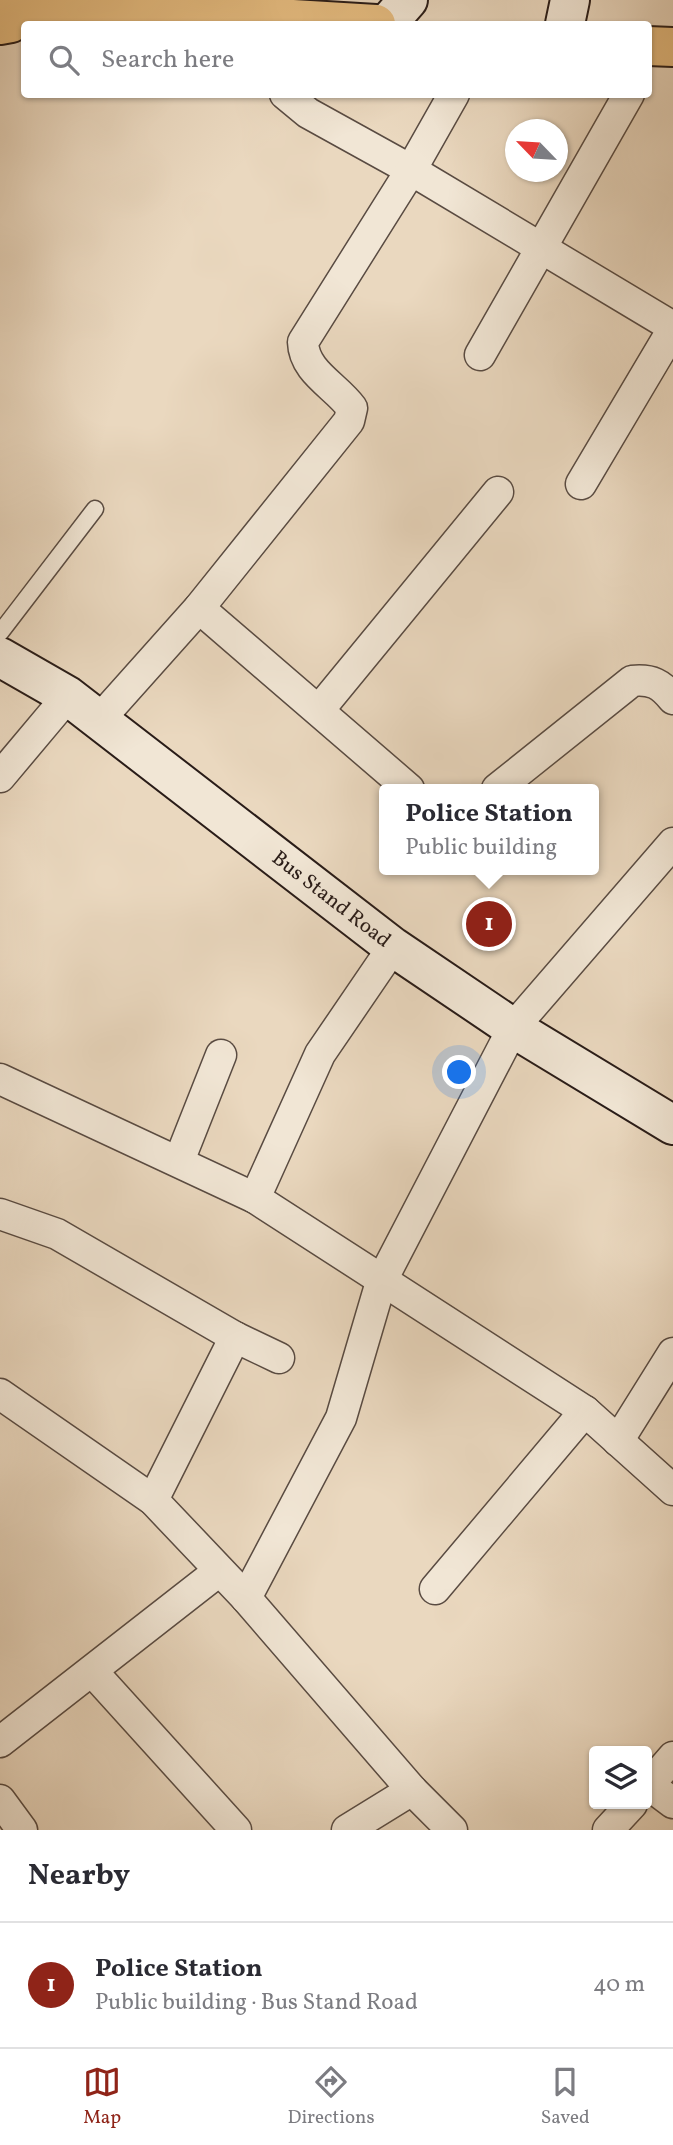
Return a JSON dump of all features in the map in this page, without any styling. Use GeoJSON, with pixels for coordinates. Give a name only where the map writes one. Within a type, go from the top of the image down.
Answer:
{"type":"FeatureCollection","features":[{"type":"Feature","properties":{"kind":"main road"},"geometry":{"type":"LineString","coordinates":[[390,21],[408,0]]}},
{"type":"Feature","properties":{"kind":"main road"},"geometry":{"type":"LineString","coordinates":[[566,21],[570,0]]}},
{"type":"Feature","properties":{"kind":"main road"},"geometry":{"type":"LineString","coordinates":[[31,9],[261,21]]}},
{"type":"Feature","properties":{"kind":"main road","name":"Bus Stand Road"},"geometry":{"type":"LineString","coordinates":[[0,657],[68,696],[393,947],[513,1028],[673,1125]]}},
{"type":"Feature","properties":{"kind":"street"},"geometry":{"type":"LineString","coordinates":[[290,98],[308,113],[411,170],[673,328],[581,484]]}},
{"type":"Feature","properties":{"kind":"street"},"geometry":{"type":"LineString","coordinates":[[99,720],[199,608],[349,421],[352,408],[310,366],[303,354],[303,342],[311,324],[411,170],[452,98]]}},
{"type":"Feature","properties":{"kind":"street"},"geometry":{"type":"LineString","coordinates":[[480,355],[627,98]]}},
{"type":"Feature","properties":{"kind":"street"},"geometry":{"type":"LineString","coordinates":[[319,710],[498,492]]}},
{"type":"Feature","properties":{"kind":"street"},"geometry":{"type":"LineString","coordinates":[[199,608],[403,784]]}},
{"type":"Feature","properties":{"kind":"street"},"geometry":{"type":"LineString","coordinates":[[503,784],[632,681],[648,679],[663,686],[673,699]]}},
{"type":"Feature","properties":{"kind":"street"},"geometry":{"type":"LineString","coordinates":[[0,777],[68,696]]}},
{"type":"Feature","properties":{"kind":"street"},"geometry":{"type":"LineString","coordinates":[[246,1598],[341,1418],[381,1282],[513,1028],[673,843]]}},
{"type":"Feature","properties":{"kind":"street"},"geometry":{"type":"LineString","coordinates":[[255,1198],[320,1054],[393,947]]}},
{"type":"Feature","properties":{"kind":"street"},"geometry":{"type":"LineString","coordinates":[[179,1161],[221,1055]]}},
{"type":"Feature","properties":{"kind":"street"},"geometry":{"type":"LineString","coordinates":[[0,1079],[255,1198],[381,1282],[585,1411],[673,1490]]}},
{"type":"Feature","properties":{"kind":"street"},"geometry":{"type":"LineString","coordinates":[[0,1213],[57,1234],[234,1338],[279,1358]]}},
{"type":"Feature","properties":{"kind":"street"},"geometry":{"type":"LineString","coordinates":[[153,1500],[234,1338]]}},
{"type":"Feature","properties":{"kind":"street"},"geometry":{"type":"LineString","coordinates":[[618,1441],[673,1353]]}},
{"type":"Feature","properties":{"kind":"street"},"geometry":{"type":"LineString","coordinates":[[0,1394],[153,1500],[246,1598],[412,1790],[452,1830]]}},
{"type":"Feature","properties":{"kind":"street"},"geometry":{"type":"LineString","coordinates":[[435,1588],[585,1411]]}},
{"type":"Feature","properties":{"kind":"street"},"geometry":{"type":"LineString","coordinates":[[0,1742],[219,1570]]}},
{"type":"Feature","properties":{"kind":"street"},"geometry":{"type":"LineString","coordinates":[[92,1671],[236,1830]]}},
{"type":"Feature","properties":{"kind":"street"},"geometry":{"type":"LineString","coordinates":[[652,1781],[673,1757]]}},
{"type":"Feature","properties":{"kind":"street"},"geometry":{"type":"LineString","coordinates":[[347,1830],[412,1790]]}},
{"type":"Feature","properties":{"kind":"street"},"geometry":{"type":"LineString","coordinates":[[652,1796],[673,1803]]}},
{"type":"Feature","properties":{"kind":"street"},"geometry":{"type":"LineString","coordinates":[[0,1800],[22,1830]]}},
{"type":"Feature","properties":{"kind":"street"},"geometry":{"type":"LineString","coordinates":[[608,1830],[627,1809]]}},
{"type":"Feature","properties":{"kind":"lane"},"geometry":{"type":"LineString","coordinates":[[0,633],[95,509]]}},
{"type":"Feature","properties":{"kind":"place","name":"Police Station"},"geometry":{"type":"Point","coordinates":[489,924]}}]}
